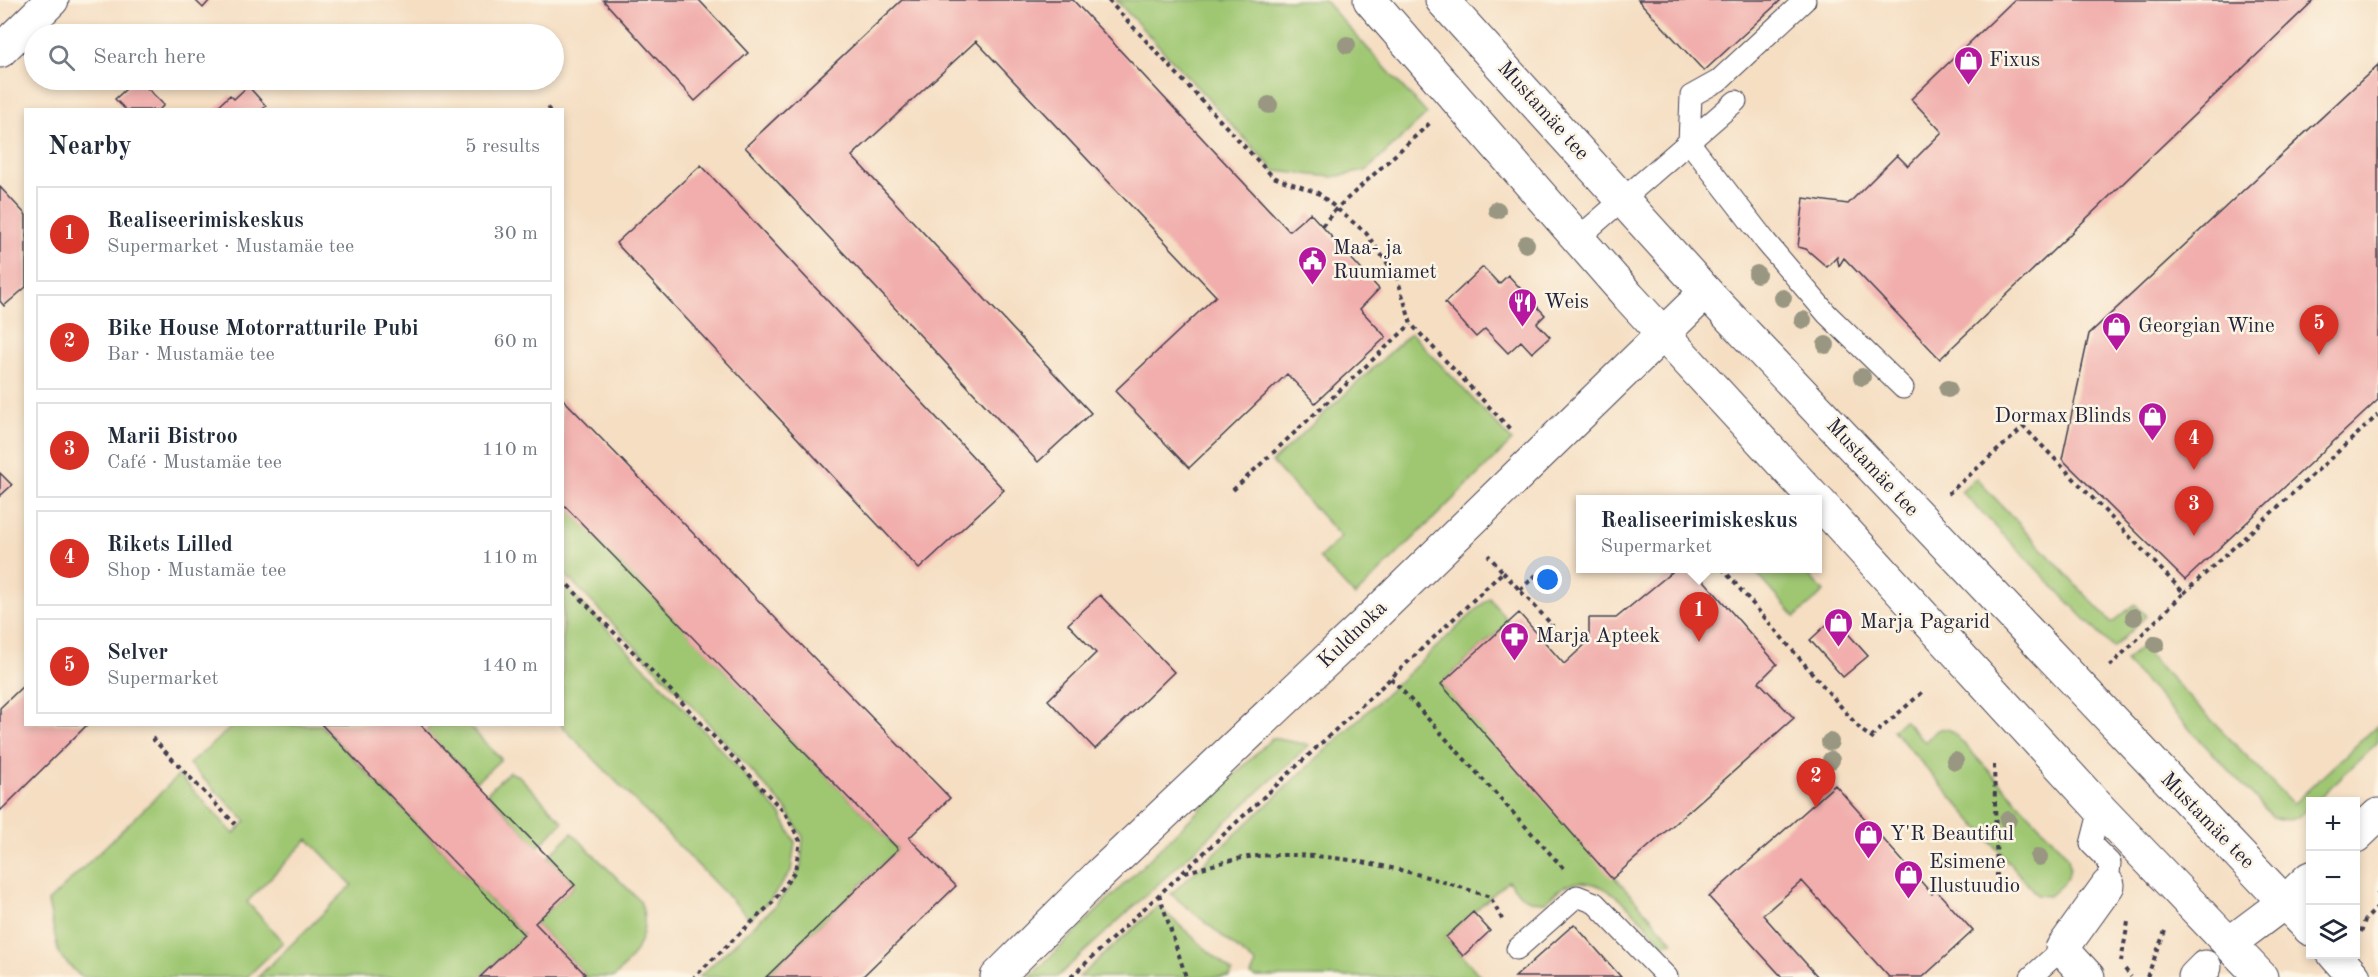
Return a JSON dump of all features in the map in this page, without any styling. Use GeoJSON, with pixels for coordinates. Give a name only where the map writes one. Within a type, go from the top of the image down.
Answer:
{"type":"FeatureCollection","features":[{"type":"Feature","properties":{"kind":"main road"},"geometry":{"type":"LineString","coordinates":[[28,24],[52,0]]}},
{"type":"Feature","properties":{"kind":"main road"},"geometry":{"type":"LineString","coordinates":[[1370,0],[1577,239],[1812,495]]}},
{"type":"Feature","properties":{"kind":"main road","name":"Mustamäe tee"},"geometry":{"type":"LineString","coordinates":[[1442,0],[1706,292],[2306,924]]}},
{"type":"Feature","properties":{"kind":"main road"},"geometry":{"type":"LineString","coordinates":[[0,51],[24,27]]}},
{"type":"Feature","properties":{"kind":"main road","name":"Kuldnoka"},"geometry":{"type":"LineString","coordinates":[[997,977],[1099,875],[1357,632],[1706,292]]}},
{"type":"Feature","properties":{"kind":"main road"},"geometry":{"type":"LineString","coordinates":[[1822,505],[2100,809],[2261,977]]}},
{"type":"Feature","properties":{"kind":"main road"},"geometry":{"type":"LineString","coordinates":[[2360,831],[2378,815]]}},
{"type":"Feature","properties":{"kind":"main road"},"geometry":{"type":"LineString","coordinates":[[2230,943],[2286,902],[2306,882]]}},
{"type":"Feature","properties":{"kind":"main road"},"geometry":{"type":"LineString","coordinates":[[2088,977],[2062,949],[2108,885]]}},
{"type":"Feature","properties":{"kind":"main road"},"geometry":{"type":"LineString","coordinates":[[2338,959],[2354,977]]}},
{"type":"Feature","properties":{"kind":"lane"},"geometry":{"type":"LineString","coordinates":[[1805,0],[1718,81],[1691,96],[1689,142],[1766,242],[1827,314],[1903,387]]}},
{"type":"Feature","properties":{"kind":"lane"},"geometry":{"type":"LineString","coordinates":[[1577,239],[1736,101]]}},
{"type":"Feature","properties":{"kind":"lane"},"geometry":{"type":"LineString","coordinates":[[2100,809],[2091,844],[2110,863],[2108,885]]}},
{"type":"Feature","properties":{"kind":"lane"},"geometry":{"type":"LineString","coordinates":[[1517,949],[1577,896],[1595,903],[1667,977]]}},
{"type":"Feature","properties":{"kind":"lane"},"geometry":{"type":"LineString","coordinates":[[2200,972],[2230,943]]}},
{"type":"Feature","properties":{"kind":"lane"},"geometry":{"type":"LineString","coordinates":[[2031,977],[2062,949]]}},
{"type":"Feature","properties":{"kind":"path"},"geometry":{"type":"LineString","coordinates":[[1108,0],[1274,177],[1318,193],[1366,233],[1397,277],[1411,324],[1536,457]]}},
{"type":"Feature","properties":{"kind":"path"},"geometry":{"type":"LineString","coordinates":[[1322,226],[1336,209],[1438,116]]}},
{"type":"Feature","properties":{"kind":"path"},"geometry":{"type":"LineString","coordinates":[[1233,490],[1411,324]]}},
{"type":"Feature","properties":{"kind":"path"},"geometry":{"type":"LineString","coordinates":[[2110,666],[2184,593],[2378,415]]}},
{"type":"Feature","properties":{"kind":"path"},"geometry":{"type":"LineString","coordinates":[[1948,494],[2024,427],[2184,593]]}},
{"type":"Feature","properties":{"kind":"path"},"geometry":{"type":"LineString","coordinates":[[1503,572],[1552,625],[1540,636]]}},
{"type":"Feature","properties":{"kind":"path"},"geometry":{"type":"LineString","coordinates":[[1726,573],[1861,730],[1877,742]]}},
{"type":"Feature","properties":{"kind":"path"},"geometry":{"type":"LineString","coordinates":[[1520,590],[1536,575]]}},
{"type":"Feature","properties":{"kind":"path"},"geometry":{"type":"LineString","coordinates":[[564,581],[681,700],[785,813],[800,841],[795,871],[773,902],[694,977]]}},
{"type":"Feature","properties":{"kind":"path"},"geometry":{"type":"LineString","coordinates":[[1071,977],[1391,678],[1595,903]]}},
{"type":"Feature","properties":{"kind":"path"},"geometry":{"type":"LineString","coordinates":[[1871,737],[1925,690]]}},
{"type":"Feature","properties":{"kind":"path"},"geometry":{"type":"LineString","coordinates":[[152,738],[235,824]]}},
{"type":"Feature","properties":{"kind":"path"},"geometry":{"type":"LineString","coordinates":[[1994,765],[1997,876]]}},
{"type":"Feature","properties":{"kind":"path"},"geometry":{"type":"LineString","coordinates":[[1182,872],[1255,856],[1312,855],[1371,863],[1438,879],[1490,897],[1517,949]]}},
{"type":"Feature","properties":{"kind":"path"},"geometry":{"type":"LineString","coordinates":[[1159,894],[1186,977]]}},
{"type":"Feature","properties":{"kind":"path"},"geometry":{"type":"LineString","coordinates":[[2366,940],[2361,934],[2365,920],[2378,907]]}},
{"type":"Feature","properties":{"kind":"path"},"geometry":{"type":"LineString","coordinates":[[2128,919],[2121,963],[2131,977]]}},
{"type":"Feature","properties":{"kind":"path"},"geometry":{"type":"LineString","coordinates":[[2147,977],[2166,928]]}},
{"type":"Feature","properties":{"kind":"green space"},"geometry":{"type":"Polygon","coordinates":[[[1116,0],[1324,0],[1427,114],[1366,171],[1332,177],[1275,171],[1116,0]]]}},
{"type":"Feature","properties":{"kind":"green space"},"geometry":{"type":"Polygon","coordinates":[[[1411,333],[1512,441],[1355,596],[1319,558],[1341,537],[1272,462],[1411,333]]]}},
{"type":"Feature","properties":{"kind":"green space"},"geometry":{"type":"Polygon","coordinates":[[[1976,478],[2112,623],[2135,604],[2146,616],[2113,648],[1961,491],[1976,478]]]}},
{"type":"Feature","properties":{"kind":"green space"},"geometry":{"type":"Polygon","coordinates":[[[564,504],[898,849],[766,977],[699,977],[776,905],[791,885],[801,866],[803,837],[787,810],[699,713],[564,573],[564,504]]]}},
{"type":"Feature","properties":{"kind":"green space"},"geometry":{"type":"Polygon","coordinates":[[[1756,573],[1807,573],[1824,592],[1795,617],[1756,573]]]}},
{"type":"Feature","properties":{"kind":"green space"},"geometry":{"type":"Polygon","coordinates":[[[564,585],[660,683],[781,815],[795,842],[791,871],[771,899],[750,919],[562,726],[564,726],[564,585]]]}},
{"type":"Feature","properties":{"kind":"green space"},"geometry":{"type":"Polygon","coordinates":[[[1489,598],[1509,622],[1441,684],[1673,942],[1663,944],[1631,909],[1604,888],[1589,883],[1575,883],[1558,890],[1546,902],[1539,902],[1524,897],[1508,881],[1446,937],[1481,977],[1254,977],[1251,975],[1256,964],[1171,894],[1489,598]]]}},
{"type":"Feature","properties":{"kind":"green space"},"geometry":{"type":"Polygon","coordinates":[[[2141,647],[2293,804],[2378,725],[2378,742],[2320,797],[2306,797],[2306,810],[2302,814],[2289,820],[2273,817],[2125,661],[2141,647]]]}},
{"type":"Feature","properties":{"kind":"green space"},"geometry":{"type":"Polygon","coordinates":[[[1904,720],[1925,742],[1940,729],[1952,731],[2066,854],[2070,867],[2067,878],[2049,896],[2037,895],[1893,730],[1904,720]]]}},
{"type":"Feature","properties":{"kind":"green space"},"geometry":{"type":"Polygon","coordinates":[[[233,726],[322,726],[524,935],[480,977],[258,977],[352,885],[308,839],[247,902],[283,942],[247,977],[81,977],[59,955],[48,902],[179,775],[234,834],[246,821],[189,764],[233,726]]]}},
{"type":"Feature","properties":{"kind":"green space"},"geometry":{"type":"Polygon","coordinates":[[[431,726],[469,726],[501,759],[476,782],[426,731],[431,726]]]}},
{"type":"Feature","properties":{"kind":"green space"},"geometry":{"type":"Polygon","coordinates":[[[1272,738],[1309,745],[1057,977],[1030,977],[1272,738]]]}},
{"type":"Feature","properties":{"kind":"green space"},"geometry":{"type":"Polygon","coordinates":[[[509,772],[519,776],[563,822],[538,847],[487,793],[509,772]]]}},
{"type":"Feature","properties":{"kind":"green space"},"geometry":{"type":"Polygon","coordinates":[[[572,833],[640,901],[644,922],[640,942],[629,961],[614,977],[582,977],[585,974],[535,923],[575,885],[548,857],[572,833]]]}},
{"type":"Feature","properties":{"kind":"green space"},"geometry":{"type":"Polygon","coordinates":[[[1158,906],[1232,972],[1230,977],[1079,977],[1158,906]]]}},
{"type":"Feature","properties":{"kind":"building"},"geometry":{"type":"Polygon","coordinates":[[[195,0],[210,0],[203,8],[195,0]]]}},
{"type":"Feature","properties":{"kind":"building"},"geometry":{"type":"Polygon","coordinates":[[[603,0],[699,0],[748,53],[695,101],[603,0]]]}},
{"type":"Feature","properties":{"kind":"building"},"geometry":{"type":"Polygon","coordinates":[[[902,0],[1073,0],[1289,231],[1310,213],[1379,289],[1360,309],[1386,337],[1315,403],[1287,374],[1189,468],[1115,391],[1216,296],[976,41],[852,156],[1091,413],[1038,462],[745,147],[902,0]]]}},
{"type":"Feature","properties":{"kind":"building"},"geometry":{"type":"Polygon","coordinates":[[[1638,0],[1781,0],[1704,71],[1638,0]]]}},
{"type":"Feature","properties":{"kind":"building"},"geometry":{"type":"Polygon","coordinates":[[[2014,0],[2314,0],[1940,359],[1844,258],[1839,266],[1837,257],[1827,267],[1806,249],[1798,247],[1804,198],[1848,204],[1897,155],[1908,166],[1942,132],[1911,99],[2014,0]]]}},
{"type":"Feature","properties":{"kind":"building"},"geometry":{"type":"Polygon","coordinates":[[[2378,65],[2378,400],[2185,580],[2062,459],[2089,334],[2378,65]]]}},
{"type":"Feature","properties":{"kind":"building"},"geometry":{"type":"Polygon","coordinates":[[[125,90],[149,90],[164,105],[161,108],[124,108],[115,99],[125,90]]]}},
{"type":"Feature","properties":{"kind":"building"},"geometry":{"type":"Polygon","coordinates":[[[244,90],[252,90],[266,106],[264,108],[216,108],[230,95],[234,99],[244,90]]]}},
{"type":"Feature","properties":{"kind":"building"},"geometry":{"type":"Polygon","coordinates":[[[701,165],[1004,490],[919,569],[616,243],[701,165]]]}},
{"type":"Feature","properties":{"kind":"building"},"geometry":{"type":"Polygon","coordinates":[[[0,187],[24,213],[24,289],[4,306],[0,301],[0,187]]]}},
{"type":"Feature","properties":{"kind":"building"},"geometry":{"type":"Polygon","coordinates":[[[1483,267],[1499,284],[1508,275],[1545,315],[1537,323],[1550,337],[1532,353],[1521,341],[1508,353],[1485,329],[1476,337],[1445,303],[1483,267]]]}},
{"type":"Feature","properties":{"kind":"building"},"geometry":{"type":"Polygon","coordinates":[[[564,400],[950,798],[909,838],[956,886],[862,977],[766,977],[898,849],[564,505],[564,400]]]}},
{"type":"Feature","properties":{"kind":"building"},"geometry":{"type":"Polygon","coordinates":[[[0,473],[12,485],[0,496],[0,473]]]}},
{"type":"Feature","properties":{"kind":"building"},"geometry":{"type":"Polygon","coordinates":[[[1671,573],[1697,573],[1777,664],[1759,682],[1794,718],[1612,879],[1441,684],[1519,613],[1564,664],[1589,641],[1589,618],[1616,618],[1671,573]]]}},
{"type":"Feature","properties":{"kind":"building"},"geometry":{"type":"Polygon","coordinates":[[[1100,595],[1174,672],[1095,749],[1048,700],[1096,653],[1068,624],[1100,595]]]}},
{"type":"Feature","properties":{"kind":"building","name":"Marja Pagarid"},"geometry":{"type":"Polygon","coordinates":[[[1834,618],[1868,656],[1843,677],[1810,640],[1834,618]]]}},
{"type":"Feature","properties":{"kind":"building"},"geometry":{"type":"Polygon","coordinates":[[[24,685],[24,726],[86,726],[0,811],[0,708],[24,685]]]}},
{"type":"Feature","properties":{"kind":"building"},"geometry":{"type":"Polygon","coordinates":[[[323,726],[422,726],[575,885],[535,923],[585,974],[582,977],[480,977],[524,935],[323,726]]]}},
{"type":"Feature","properties":{"kind":"building"},"geometry":{"type":"Polygon","coordinates":[[[1835,785],[1932,894],[1936,890],[1973,931],[1923,977],[1889,977],[1802,881],[1763,915],[1818,977],[1782,977],[1709,897],[1835,785]]]}},
{"type":"Feature","properties":{"kind":"building"},"geometry":{"type":"Polygon","coordinates":[[[1473,912],[1490,931],[1463,956],[1446,937],[1473,912]]]}},
{"type":"Feature","properties":{"kind":"building"},"geometry":{"type":"Polygon","coordinates":[[[1574,924],[1621,977],[1515,977],[1574,924]]]}},
{"type":"Feature","properties":{"kind":"place","name":"Fixus"},"geometry":{"type":"Point","coordinates":[1968,86]}},
{"type":"Feature","properties":{"kind":"place","name":"Maa- ja Ruumiamet"},"geometry":{"type":"Point","coordinates":[1312,286]}},
{"type":"Feature","properties":{"kind":"place","name":"Weis"},"geometry":{"type":"Point","coordinates":[1523,328]}},
{"type":"Feature","properties":{"kind":"place","name":"Georgian Wine"},"geometry":{"type":"Point","coordinates":[2117,352]}},
{"type":"Feature","properties":{"kind":"place","name":"Selver"},"geometry":{"type":"Point","coordinates":[2319,355]}},
{"type":"Feature","properties":{"kind":"place","name":"Dormax Blinds"},"geometry":{"type":"Point","coordinates":[2152,442]}},
{"type":"Feature","properties":{"kind":"place","name":"Rikets Lilled"},"geometry":{"type":"Point","coordinates":[2194,470]}},
{"type":"Feature","properties":{"kind":"place","name":"Marii Bistroo"},"geometry":{"type":"Point","coordinates":[2194,536]}},
{"type":"Feature","properties":{"kind":"place","name":"Realiseerimiskeskus"},"geometry":{"type":"Point","coordinates":[1699,642]}},
{"type":"Feature","properties":{"kind":"place","name":"Marja Pagarid"},"geometry":{"type":"Point","coordinates":[1839,648]}},
{"type":"Feature","properties":{"kind":"place","name":"Marja Apteek"},"geometry":{"type":"Point","coordinates":[1515,662]}},
{"type":"Feature","properties":{"kind":"place","name":"Bike House Motorratturile Pubi"},"geometry":{"type":"Point","coordinates":[1816,808]}},
{"type":"Feature","properties":{"kind":"place","name":"Y'R Beautiful"},"geometry":{"type":"Point","coordinates":[1869,860]}},
{"type":"Feature","properties":{"kind":"place","name":"Esimene Ilustuudio"},"geometry":{"type":"Point","coordinates":[1908,900]}}]}
